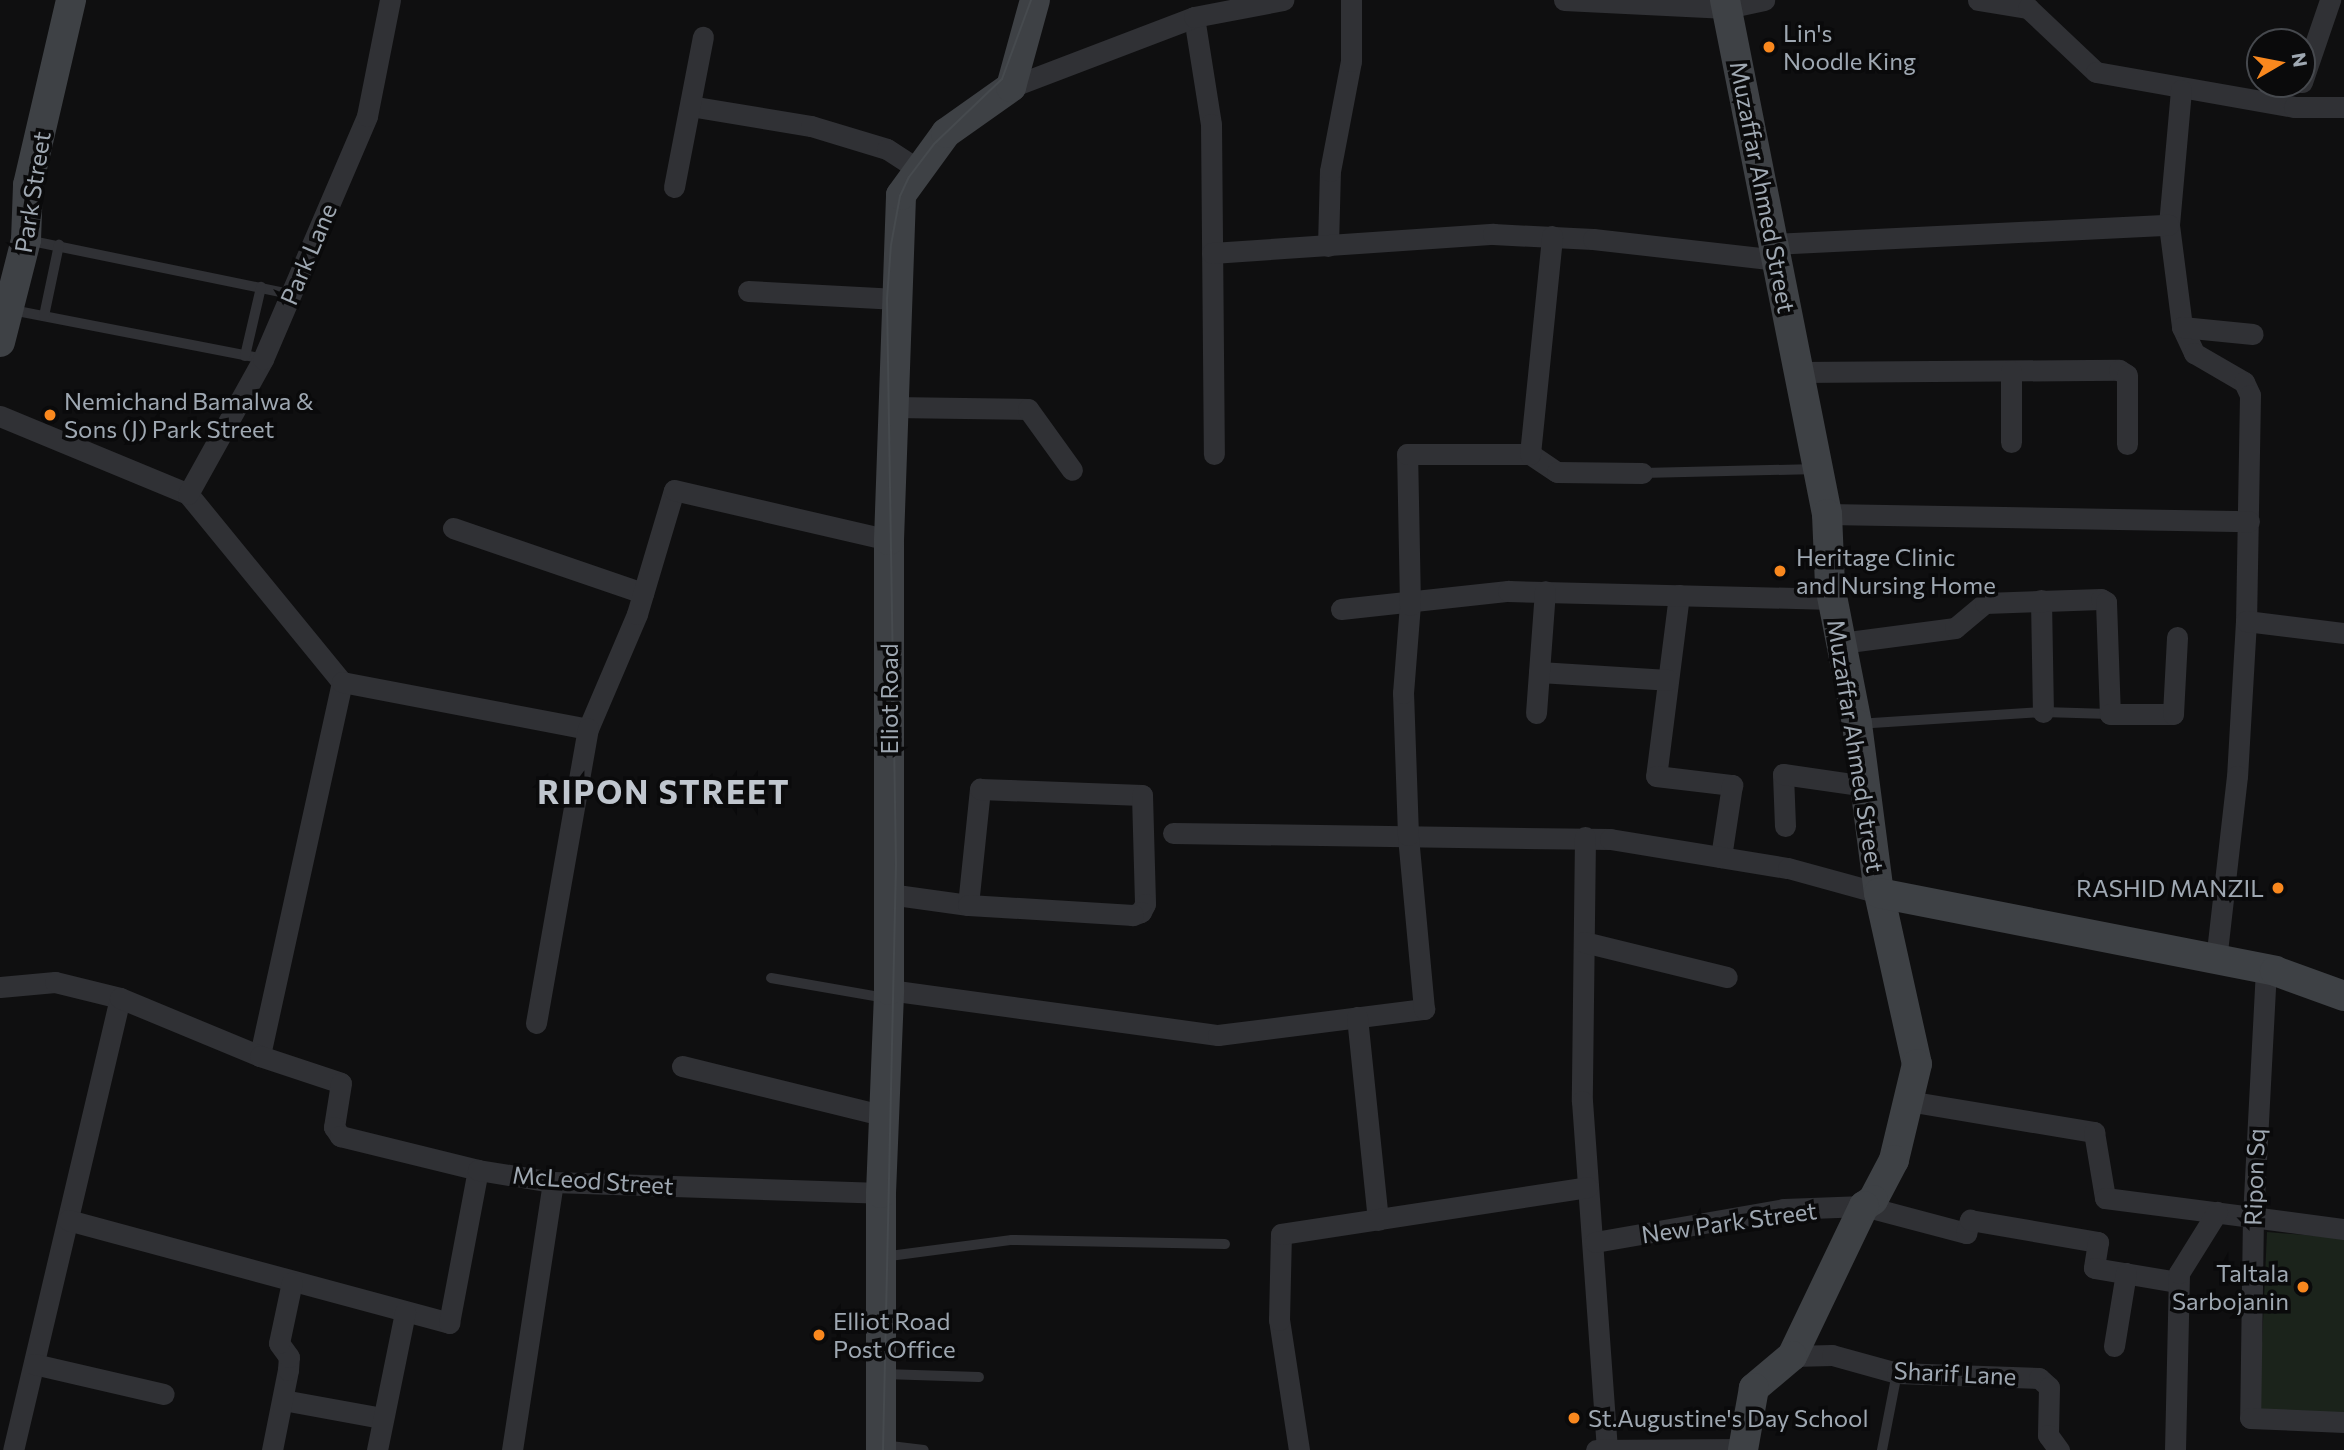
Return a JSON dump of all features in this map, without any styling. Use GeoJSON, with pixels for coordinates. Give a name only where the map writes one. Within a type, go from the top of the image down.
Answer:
{"type":"FeatureCollection","features":[{"type":"Feature","properties":{"kind":"street","name":"Park Street"},"geometry":{"type":"LineString","coordinates":[[0,342],[26,240],[28,185],[71,0]]}},
{"type":"Feature","properties":{"kind":"street","name":"Park Lane"},"geometry":{"type":"LineString","coordinates":[[188,494],[254,358],[291,294],[367,116],[390,0]]}},
{"type":"Feature","properties":{"kind":"street"},"geometry":{"type":"LineString","coordinates":[[1011,87],[1035,0]]}},
{"type":"Feature","properties":{"kind":"street"},"geometry":{"type":"LineString","coordinates":[[1011,87],[1194,17],[1283,0]]}},
{"type":"Feature","properties":{"kind":"street"},"geometry":{"type":"LineString","coordinates":[[1328,246],[1330,171],[1351,61],[1351,0]]}},
{"type":"Feature","properties":{"kind":"street"},"geometry":{"type":"LineString","coordinates":[[1564,0],[1726,4],[1764,0]]}},
{"type":"Feature","properties":{"kind":"street"},"geometry":{"type":"LineString","coordinates":[[1978,0],[2028,8],[2096,72],[2181,90],[2294,107],[2344,107]]}},
{"type":"Feature","properties":{"kind":"street"},"geometry":{"type":"LineString","coordinates":[[2316,42],[2330,0]]}},
{"type":"Feature","properties":{"kind":"street","name":"Muzaffar Ahmed Street"},"geometry":{"type":"LineString","coordinates":[[1726,4],[1827,514],[1832,599],[1857,724],[1879,893],[1917,1064],[1894,1160],[1873,1200],[1864,1206],[1792,1356],[1754,1388],[1744,1450]]}},
{"type":"Feature","properties":{"kind":"street"},"geometry":{"type":"LineString","coordinates":[[1194,17],[1211,124],[1214,454]]}},
{"type":"Feature","properties":{"kind":"street"},"geometry":{"type":"LineString","coordinates":[[674,187],[703,37]]}},
{"type":"Feature","properties":{"kind":"street","name":"Eliot Road"},"geometry":{"type":"LineString","coordinates":[[881,1448],[881,1193],[889,994],[889,540],[901,195],[946,133],[1011,87]]}},
{"type":"Feature","properties":{"kind":"street"},"geometry":{"type":"LineString","coordinates":[[2181,90],[2169,225],[2182,327],[2194,353],[2244,382],[2250,395],[2246,621],[2237,776],[2216,960]]}},
{"type":"Feature","properties":{"kind":"street"},"geometry":{"type":"LineString","coordinates":[[2294,107],[2297,98]]}},
{"type":"Feature","properties":{"kind":"street"},"geometry":{"type":"LineString","coordinates":[[691,106],[811,126],[887,149],[919,170]]}},
{"type":"Feature","properties":{"kind":"street"},"geometry":{"type":"LineString","coordinates":[[1212,253],[1493,234],[1776,252],[2169,225]]}},
{"type":"Feature","properties":{"kind":"street"},"geometry":{"type":"LineString","coordinates":[[1530,454],[1552,236]]}},
{"type":"Feature","properties":{"kind":"street"},"geometry":{"type":"LineString","coordinates":[[748,291],[897,299]]}},
{"type":"Feature","properties":{"kind":"street"},"geometry":{"type":"LineString","coordinates":[[2182,327],[2253,334]]}},
{"type":"Feature","properties":{"kind":"street"},"geometry":{"type":"LineString","coordinates":[[2011,371],[2011,442]]}},
{"type":"Feature","properties":{"kind":"street"},"geometry":{"type":"LineString","coordinates":[[1799,372],[2123,371],[2127,444]]}},
{"type":"Feature","properties":{"kind":"street"},"geometry":{"type":"LineString","coordinates":[[893,407],[1028,409],[1046,439],[1072,470]]}},
{"type":"Feature","properties":{"kind":"street"},"geometry":{"type":"LineString","coordinates":[[0,416],[188,494],[342,682],[588,729]]}},
{"type":"Feature","properties":{"kind":"street"},"geometry":{"type":"LineString","coordinates":[[889,994],[1218,1035],[1424,1009],[1408,835],[1403,693],[1410,605],[1407,454],[1530,454],[1557,471],[1642,473]]}},
{"type":"Feature","properties":{"kind":"street"},"geometry":{"type":"LineString","coordinates":[[536,1023],[588,729],[643,593],[674,490],[889,540]]}},
{"type":"Feature","properties":{"kind":"street"},"geometry":{"type":"LineString","coordinates":[[1827,514],[2249,521]]}},
{"type":"Feature","properties":{"kind":"street"},"geometry":{"type":"LineString","coordinates":[[453,528],[643,593]]}},
{"type":"Feature","properties":{"kind":"street"},"geometry":{"type":"LineString","coordinates":[[1340,609],[1410,605],[1508,591],[1832,599]]}},
{"type":"Feature","properties":{"kind":"street"},"geometry":{"type":"LineString","coordinates":[[1536,713],[1545,591]]}},
{"type":"Feature","properties":{"kind":"street"},"geometry":{"type":"LineString","coordinates":[[1679,595],[1656,776],[1732,785],[1721,857]]}},
{"type":"Feature","properties":{"kind":"street"},"geometry":{"type":"LineString","coordinates":[[1841,643],[1955,628],[1985,603],[2041,600],[2106,602],[2110,714],[2173,713],[2176,636]]}},
{"type":"Feature","properties":{"kind":"street"},"geometry":{"type":"LineString","coordinates":[[2041,600],[2043,712]]}},
{"type":"Feature","properties":{"kind":"street"},"geometry":{"type":"LineString","coordinates":[[2246,621],[2344,633]]}},
{"type":"Feature","properties":{"kind":"street"},"geometry":{"type":"LineString","coordinates":[[1539,672],[1668,680]]}},
{"type":"Feature","properties":{"kind":"street"},"geometry":{"type":"LineString","coordinates":[[260,1056],[342,682]]}},
{"type":"Feature","properties":{"kind":"street"},"geometry":{"type":"LineString","coordinates":[[1784,826],[1783,774],[1865,786]]}},
{"type":"Feature","properties":{"kind":"street"},"geometry":{"type":"LineString","coordinates":[[889,894],[968,905],[1141,912],[1144,904],[1142,795],[980,789],[968,905]]}},
{"type":"Feature","properties":{"kind":"street"},"geometry":{"type":"LineString","coordinates":[[1173,833],[1585,837],[1788,868],[1879,893],[2266,970],[2344,996]]}},
{"type":"Feature","properties":{"kind":"street"},"geometry":{"type":"LineString","coordinates":[[1585,837],[1582,1101],[1587,1187],[1595,1242],[1600,1449],[1744,1450]]}},
{"type":"Feature","properties":{"kind":"street"},"geometry":{"type":"LineString","coordinates":[[1584,942],[1727,977]]}},
{"type":"Feature","properties":{"kind":"street","name":"Ripon Sq"},"geometry":{"type":"LineString","coordinates":[[2266,970],[2253,1215],[2250,1418],[2344,1422]]}},
{"type":"Feature","properties":{"kind":"street"},"geometry":{"type":"LineString","coordinates":[[0,987],[55,982],[120,998],[260,1056],[341,1083],[334,1127],[340,1136],[478,1170]]}},
{"type":"Feature","properties":{"kind":"street"},"geometry":{"type":"LineString","coordinates":[[13,1450],[120,998]]}},
{"type":"Feature","properties":{"kind":"street"},"geometry":{"type":"LineString","coordinates":[[1357,1017],[1378,1220]]}},
{"type":"Feature","properties":{"kind":"street"},"geometry":{"type":"LineString","coordinates":[[682,1066],[885,1116]]}},
{"type":"Feature","properties":{"kind":"street"},"geometry":{"type":"LineString","coordinates":[[1908,1101],[2094,1132],[2105,1198],[2253,1215],[2344,1229]]}},
{"type":"Feature","properties":{"kind":"street","name":"McLeod Street"},"geometry":{"type":"LineString","coordinates":[[68,1220],[449,1323],[478,1170],[553,1182],[881,1193]]}},
{"type":"Feature","properties":{"kind":"street"},"geometry":{"type":"LineString","coordinates":[[512,1450],[553,1182]]}},
{"type":"Feature","properties":{"kind":"street"},"geometry":{"type":"LineString","coordinates":[[1299,1450],[1279,1320],[1281,1234],[1587,1187]]}},
{"type":"Feature","properties":{"kind":"street","name":"New Park Street"},"geometry":{"type":"LineString","coordinates":[[1595,1242],[1784,1209],[1864,1206],[1966,1233],[1970,1220],[2098,1242],[2094,1268],[2126,1273]]}},
{"type":"Feature","properties":{"kind":"street"},"geometry":{"type":"LineString","coordinates":[[2175,1450],[2179,1273],[2217,1212]]}},
{"type":"Feature","properties":{"kind":"street"},"geometry":{"type":"LineString","coordinates":[[2114,1346],[2126,1273],[2178,1282]]}},
{"type":"Feature","properties":{"kind":"street"},"geometry":{"type":"LineString","coordinates":[[272,1450],[289,1357],[279,1343],[292,1282]]}},
{"type":"Feature","properties":{"kind":"street"},"geometry":{"type":"LineString","coordinates":[[377,1450],[405,1312]]}},
{"type":"Feature","properties":{"kind":"street","name":"Sharif Lane"},"geometry":{"type":"LineString","coordinates":[[1792,1356],[1832,1355],[1897,1373],[2039,1378],[2049,1387],[2048,1435],[2059,1450]]}},
{"type":"Feature","properties":{"kind":"street"},"geometry":{"type":"LineString","coordinates":[[34,1364],[164,1394]]}},
{"type":"Feature","properties":{"kind":"street"},"geometry":{"type":"LineString","coordinates":[[283,1400],[382,1418]]}},
{"type":"Feature","properties":{"kind":"lane"},"geometry":{"type":"LineString","coordinates":[[26,240],[291,294]]}},
{"type":"Feature","properties":{"kind":"lane"},"geometry":{"type":"LineString","coordinates":[[44,316],[59,246]]}},
{"type":"Feature","properties":{"kind":"lane"},"geometry":{"type":"LineString","coordinates":[[9,309],[254,358],[261,287]]}},
{"type":"Feature","properties":{"kind":"lane"},"geometry":{"type":"LineString","coordinates":[[1642,473],[1818,468]]}},
{"type":"Feature","properties":{"kind":"lane"},"geometry":{"type":"LineString","coordinates":[[1857,724],[2043,712],[2110,714]]}},
{"type":"Feature","properties":{"kind":"lane"},"geometry":{"type":"LineString","coordinates":[[771,978],[889,994]]}},
{"type":"Feature","properties":{"kind":"lane"},"geometry":{"type":"LineString","coordinates":[[881,1257],[1012,1240],[1225,1244]]}},
{"type":"Feature","properties":{"kind":"lane"},"geometry":{"type":"LineString","coordinates":[[1882,1450],[1897,1373]]}},
{"type":"Feature","properties":{"kind":"lane"},"geometry":{"type":"LineString","coordinates":[[883,1374],[979,1377]]}},
{"type":"Feature","properties":{"kind":"lane"},"geometry":{"type":"LineString","coordinates":[[881,1448],[924,1450]]}},
{"type":"Feature","properties":{"kind":"shaded area"},"geometry":{"type":"Polygon","coordinates":[[[2267,1232],[2344,1238],[2344,1415],[2259,1410],[2267,1232]]]}},
{"type":"Feature","properties":{"kind":"tram line"},"geometry":{"type":"LineString","coordinates":[[883,1450],[896,865],[887,299],[891,245],[900,196],[909,177],[934,144],[1002,79],[1031,0]]}},
{"type":"Feature","properties":{"kind":"place","name":"Lin's Noodle King"},"geometry":{"type":"Point","coordinates":[1769,47]}},
{"type":"Feature","properties":{"kind":"place","name":"Nemichand Bamalwa & Sons (J) Park Street"},"geometry":{"type":"Point","coordinates":[50,415]}},
{"type":"Feature","properties":{"kind":"place","name":"Heritage Clinic and Nursing Home"},"geometry":{"type":"Point","coordinates":[1780,571]}},
{"type":"Feature","properties":{"kind":"place","name":"RASHID MANZIL"},"geometry":{"type":"Point","coordinates":[2278,888]}},
{"type":"Feature","properties":{"kind":"place","name":"Taltala Sarbojanin"},"geometry":{"type":"Point","coordinates":[2303,1287]}},
{"type":"Feature","properties":{"kind":"place","name":"Elliot Road Post Office"},"geometry":{"type":"Point","coordinates":[819,1335]}},
{"type":"Feature","properties":{"kind":"place","name":"St.Augustine's Day School"},"geometry":{"type":"Point","coordinates":[1574,1418]}},
{"type":"Feature","properties":{"kind":"district","name":"RIPON STREET"},"geometry":{"type":"Point","coordinates":[664,791]}}]}
